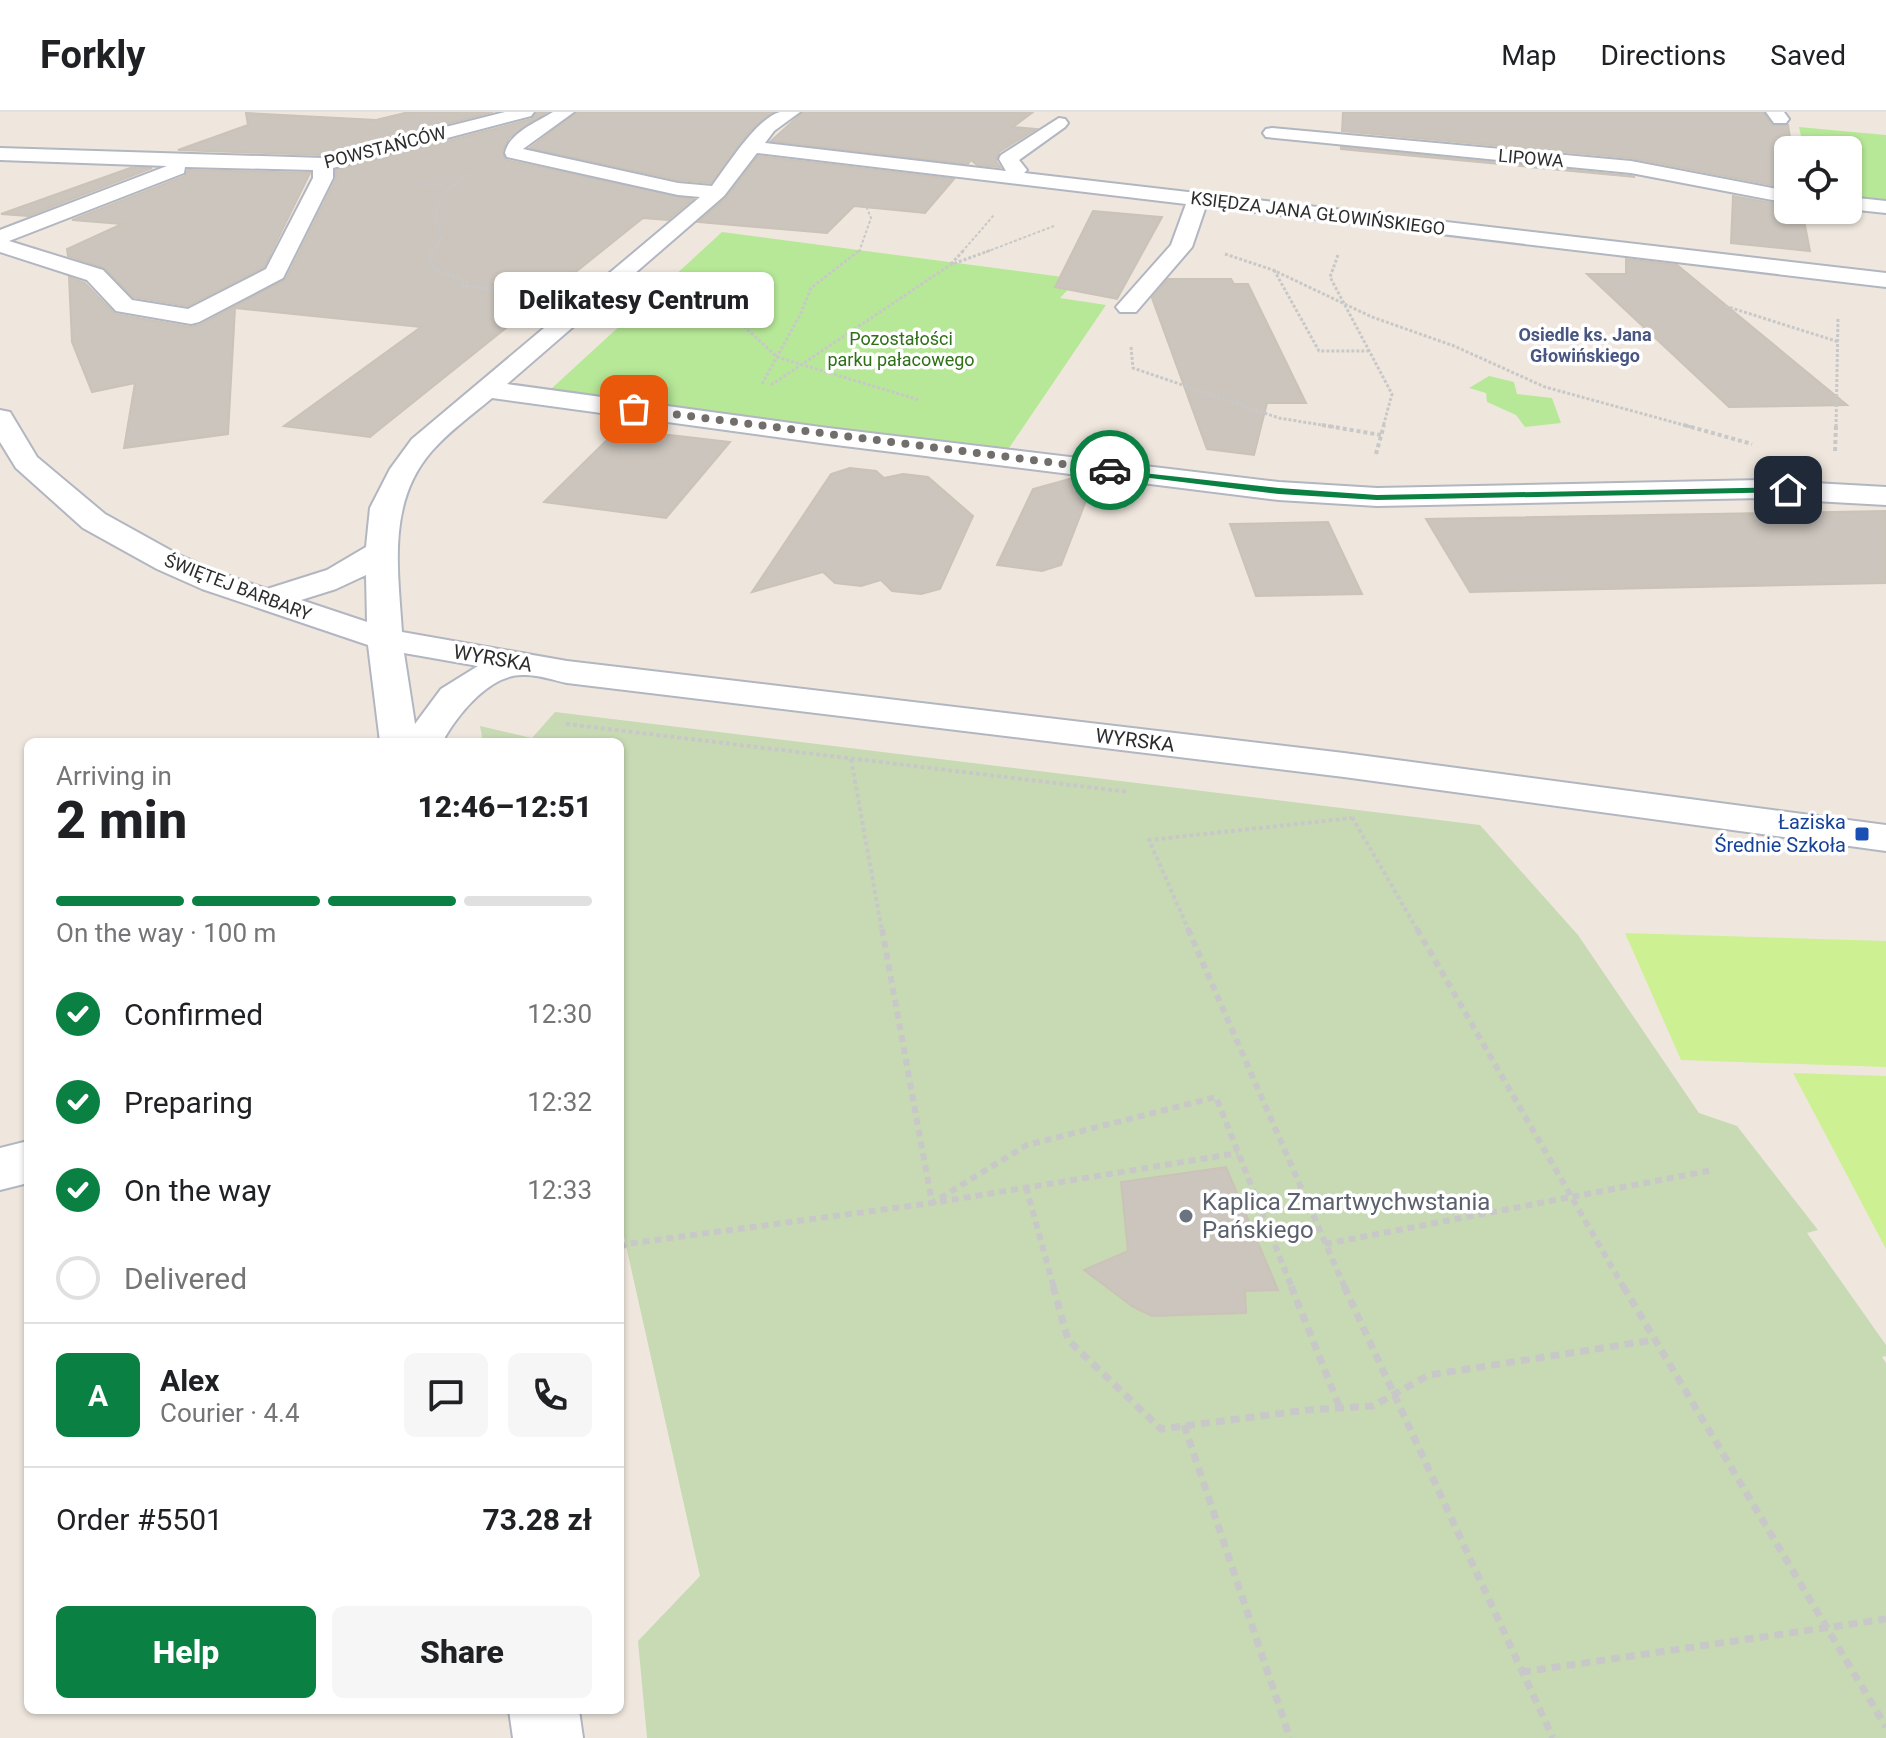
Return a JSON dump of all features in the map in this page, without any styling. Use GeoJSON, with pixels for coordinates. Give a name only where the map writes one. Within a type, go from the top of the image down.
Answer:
{"type":"FeatureCollection","features":[{"type":"Feature","properties":{"kind":"street","name":"POWSTAŃCÓW"},"geometry":{"type":"LineString","coordinates":[[0,154],[323,164],[525,112]]}},
{"type":"Feature","properties":{"kind":"street"},"geometry":{"type":"LineString","coordinates":[[565,112],[525,137],[514,153],[678,189],[717,192]]}},
{"type":"Feature","properties":{"kind":"street"},"geometry":{"type":"LineString","coordinates":[[398,738],[385,639],[381,551],[385,508],[404,469],[422,445],[717,192],[768,127],[791,112]]}},
{"type":"Feature","properties":{"kind":"street"},"geometry":{"type":"LineString","coordinates":[[1010,178],[1017,170],[1008,159],[1059,123]]}},
{"type":"Feature","properties":{"kind":"street","name":"LIPOWA"},"geometry":{"type":"LineString","coordinates":[[1272,133],[1631,167],[1774,195]]}},
{"type":"Feature","properties":{"kind":"street","name":"KSIĘDZA JANA GŁOWIŃSKIEGO"},"geometry":{"type":"LineString","coordinates":[[750,147],[1886,280]]}},
{"type":"Feature","properties":{"kind":"street","name":"POWSTAŃCÓW"},"geometry":{"type":"LineString","coordinates":[[0,237],[194,162]]}},
{"type":"Feature","properties":{"kind":"street"},"geometry":{"type":"LineString","coordinates":[[0,245],[95,275],[124,306],[191,317],[206,312],[275,273],[323,178],[323,164]]}},
{"type":"Feature","properties":{"kind":"street"},"geometry":{"type":"LineString","coordinates":[[882,179],[901,165]]}},
{"type":"Feature","properties":{"kind":"street"},"geometry":{"type":"LineString","coordinates":[[1632,182],[1761,194]]}},
{"type":"Feature","properties":{"kind":"street"},"geometry":{"type":"LineString","coordinates":[[1128,307],[1181,247],[1198,199]]}},
{"type":"Feature","properties":{"kind":"street"},"geometry":{"type":"LineString","coordinates":[[1862,204],[1886,207]]}},
{"type":"Feature","properties":{"kind":"street"},"geometry":{"type":"LineString","coordinates":[[486,389],[1279,491],[1377,497],[1837,489],[1886,496]]}},
{"type":"Feature","properties":{"kind":"street","name":"ŚWIĘTEJ BARBARY"},"geometry":{"type":"LineString","coordinates":[[0,418],[26,462],[94,521],[168,562],[262,600],[385,639]]}},
{"type":"Feature","properties":{"kind":"street"},"geometry":{"type":"LineString","coordinates":[[262,600],[322,584],[354,571],[381,551]]}},
{"type":"Feature","properties":{"kind":"street","name":"WYRSKA"},"geometry":{"type":"LineString","coordinates":[[385,639],[567,672],[1344,765],[1886,838]]}},
{"type":"Feature","properties":{"kind":"street"},"geometry":{"type":"LineString","coordinates":[[426,738],[446,702],[467,683],[518,663]]}},
{"type":"Feature","properties":{"kind":"street"},"geometry":{"type":"LineString","coordinates":[[0,1169],[24,1163]]}},
{"type":"Feature","properties":{"kind":"street"},"geometry":{"type":"LineString","coordinates":[[545,1714],[548,1738]]}},
{"type":"Feature","properties":{"kind":"path"},"geometry":{"type":"LineString","coordinates":[[514,149],[455,182],[443,193],[437,201],[435,219],[441,240],[431,251],[429,262],[433,270],[443,277],[467,282],[463,286],[539,294]]}},
{"type":"Feature","properties":{"kind":"path"},"geometry":{"type":"LineString","coordinates":[[950,265],[1012,194],[1010,178]]}},
{"type":"Feature","properties":{"kind":"path"},"geometry":{"type":"LineString","coordinates":[[854,200],[865,201],[871,218],[860,251],[811,288],[801,313],[757,394],[950,265],[1057,224]]}},
{"type":"Feature","properties":{"kind":"path"},"geometry":{"type":"LineString","coordinates":[[1363,218],[1337,256],[1330,277],[1392,394],[1370,476],[1377,497]]}},
{"type":"Feature","properties":{"kind":"path"},"geometry":{"type":"LineString","coordinates":[[1181,247],[1218,252],[1273,270],[1345,306],[1454,346],[1545,387],[1748,442],[1837,489],[1838,315]]}},
{"type":"Feature","properties":{"kind":"path"},"geometry":{"type":"LineString","coordinates":[[639,260],[693,279],[777,357],[931,403]]}},
{"type":"Feature","properties":{"kind":"path"},"geometry":{"type":"LineString","coordinates":[[1273,270],[1319,351],[1369,351]]}},
{"type":"Feature","properties":{"kind":"path"},"geometry":{"type":"LineString","coordinates":[[1128,307],[1133,368],[1279,418],[1381,435]]}},
{"type":"Feature","properties":{"kind":"path"},"geometry":{"type":"LineString","coordinates":[[566,724],[1129,792]]}},
{"type":"Feature","properties":{"kind":"path"},"geometry":{"type":"LineString","coordinates":[[851,759],[932,1203]]}},
{"type":"Feature","properties":{"kind":"path"},"geometry":{"type":"LineString","coordinates":[[1344,765],[1347,809],[1352,818],[1654,1340],[1886,1727]]}},
{"type":"Feature","properties":{"kind":"path"},"geometry":{"type":"LineString","coordinates":[[1352,818],[1149,840],[1392,1395],[1553,1738]]}},
{"type":"Feature","properties":{"kind":"path"},"geometry":{"type":"LineString","coordinates":[[932,1203],[1027,1145],[1216,1097],[1340,1408]]}},
{"type":"Feature","properties":{"kind":"path"},"geometry":{"type":"LineString","coordinates":[[624,1245],[932,1203],[1238,1153]]}},
{"type":"Feature","properties":{"kind":"path"},"geometry":{"type":"LineString","coordinates":[[1325,1244],[1713,1170]]}},
{"type":"Feature","properties":{"kind":"path"},"geometry":{"type":"LineString","coordinates":[[1026,1187],[1068,1340],[1161,1429],[1373,1406],[1429,1375],[1654,1340]]}},
{"type":"Feature","properties":{"kind":"path"},"geometry":{"type":"LineString","coordinates":[[1184,1425],[1290,1738]]}},
{"type":"Feature","properties":{"kind":"path"},"geometry":{"type":"LineString","coordinates":[[1522,1672],[1886,1619]]}},
{"type":"Feature","properties":{"kind":"green space"},"geometry":{"type":"Polygon","coordinates":[[[1799,127],[1886,135],[1886,200],[1862,198],[1862,136],[1801,136],[1799,127]]]}},
{"type":"Feature","properties":{"kind":"green space","name":"Pozostałości parku pałacowego"},"geometry":{"type":"Polygon","coordinates":[[[722,232],[1078,279],[1060,298],[1106,305],[1007,451],[893,441],[551,389],[722,232]]]}},
{"type":"Feature","properties":{"kind":"green space"},"geometry":{"type":"Polygon","coordinates":[[[1489,376],[1514,382],[1517,394],[1552,398],[1561,423],[1525,427],[1516,415],[1487,402],[1486,393],[1469,388],[1489,376]]]}},
{"type":"Feature","properties":{"kind":"green space"},"geometry":{"type":"Polygon","coordinates":[[[555,712],[1480,825],[1578,935],[1699,1113],[1737,1126],[1818,1230],[1807,1233],[1886,1345],[1886,1356],[1882,1357],[1886,1363],[1886,1738],[647,1738],[638,1641],[700,1576],[624,1237],[624,738],[532,738],[555,712]]]}},
{"type":"Feature","properties":{"kind":"green space"},"geometry":{"type":"Polygon","coordinates":[[[480,726],[532,738],[482,738],[480,726]]]}},
{"type":"Feature","properties":{"kind":"green space"},"geometry":{"type":"Polygon","coordinates":[[[1625,933],[1886,941],[1886,1067],[1681,1060],[1625,933]]]}},
{"type":"Feature","properties":{"kind":"green space"},"geometry":{"type":"Polygon","coordinates":[[[1793,1073],[1886,1076],[1886,1249],[1793,1073]]]}},
{"type":"Feature","properties":{"kind":"building"},"geometry":{"type":"Polygon","coordinates":[[[409,112],[493,112],[323,155],[178,150],[248,125],[246,113],[376,120],[409,112]]]}},
{"type":"Feature","properties":{"kind":"building"},"geometry":{"type":"Polygon","coordinates":[[[537,112],[547,112],[509,138],[502,152],[506,160],[693,199],[668,220],[643,218],[370,437],[284,426],[421,327],[235,308],[228,434],[124,448],[135,383],[92,392],[72,342],[69,277],[85,283],[115,314],[190,327],[200,325],[286,279],[336,179],[336,170],[532,119],[537,112]]]}},
{"type":"Feature","properties":{"kind":"building"},"geometry":{"type":"Polygon","coordinates":[[[577,112],[773,112],[750,131],[711,183],[678,180],[530,148],[577,112]]]}},
{"type":"Feature","properties":{"kind":"building"},"geometry":{"type":"Polygon","coordinates":[[[803,112],[1033,112],[1013,127],[1036,129],[999,152],[996,161],[1000,167],[977,165],[971,160],[968,164],[771,141],[803,112]]]}},
{"type":"Feature","properties":{"kind":"building"},"geometry":{"type":"Polygon","coordinates":[[[1343,112],[1763,112],[1772,125],[1788,125],[1790,136],[1774,136],[1774,185],[1631,158],[1342,131],[1343,112]]]}},
{"type":"Feature","properties":{"kind":"building"},"geometry":{"type":"Polygon","coordinates":[[[1341,149],[1631,176],[1635,177],[1341,149]]]}},
{"type":"Feature","properties":{"kind":"building"},"geometry":{"type":"Polygon","coordinates":[[[758,156],[954,179],[925,213],[854,206],[827,233],[698,222],[726,198],[758,156]]]}},
{"type":"Feature","properties":{"kind":"building"},"geometry":{"type":"Polygon","coordinates":[[[130,168],[152,168],[28,216],[1,214],[130,168]]]}},
{"type":"Feature","properties":{"kind":"building"},"geometry":{"type":"Polygon","coordinates":[[[188,170],[310,173],[264,267],[188,306],[133,297],[105,268],[68,256],[67,249],[122,224],[72,220],[185,176],[188,170]]]}},
{"type":"Feature","properties":{"kind":"building"},"geometry":{"type":"Polygon","coordinates":[[[1733,196],[1774,203],[1774,224],[1805,224],[1810,251],[1731,243],[1733,196]]]}},
{"type":"Feature","properties":{"kind":"building"},"geometry":{"type":"Polygon","coordinates":[[[1093,211],[1162,217],[1117,299],[1055,287],[1093,211]]]}},
{"type":"Feature","properties":{"kind":"building"},"geometry":{"type":"Polygon","coordinates":[[[1626,259],[1677,265],[1847,405],[1729,407],[1587,274],[1626,274],[1626,259]]]}},
{"type":"Feature","properties":{"kind":"building"},"geometry":{"type":"Polygon","coordinates":[[[1168,279],[1231,279],[1234,284],[1248,284],[1306,403],[1267,403],[1254,455],[1207,449],[1152,298],[1168,279]]]}},
{"type":"Feature","properties":{"kind":"building"},"geometry":{"type":"Polygon","coordinates":[[[618,429],[730,442],[666,518],[544,502],[618,429]]]}},
{"type":"Feature","properties":{"kind":"building"},"geometry":{"type":"Polygon","coordinates":[[[850,468],[876,471],[884,478],[903,474],[928,477],[973,516],[940,589],[921,594],[892,591],[881,580],[861,586],[835,583],[823,572],[752,592],[831,474],[850,468]]]}},
{"type":"Feature","properties":{"kind":"building"},"geometry":{"type":"Polygon","coordinates":[[[1073,478],[1094,480],[1061,565],[1042,571],[997,565],[1033,489],[1073,478]]]}},
{"type":"Feature","properties":{"kind":"building"},"geometry":{"type":"Polygon","coordinates":[[[1886,511],[1886,583],[1470,592],[1426,519],[1886,511]]]}},
{"type":"Feature","properties":{"kind":"building"},"geometry":{"type":"Polygon","coordinates":[[[1328,522],[1362,594],[1256,596],[1230,524],[1328,522]]]}},
{"type":"Feature","properties":{"kind":"building","name":"Kaplica Zmartwychwstania Pańskiego"},"geometry":{"type":"Polygon","coordinates":[[[1226,1167],[1278,1290],[1245,1291],[1246,1313],[1152,1316],[1133,1307],[1084,1270],[1128,1251],[1121,1182],[1226,1167]]]}},
{"type":"Feature","properties":{"kind":"way so far"},"geometry":{"type":"LineString","coordinates":[[634,409],[1110,470]]}},
{"type":"Feature","properties":{"kind":"place","name":"Delikatesy Centrum"},"geometry":{"type":"Point","coordinates":[634,409]}},
{"type":"Feature","properties":{"kind":"place","name":"Łaziska Średnie Szkoła"},"geometry":{"type":"Point","coordinates":[1862,834]}},
{"type":"Feature","properties":{"kind":"place","name":"Kaplica Zmartwychwstania Pańskiego"},"geometry":{"type":"Point","coordinates":[1186,1216]}},
{"type":"Feature","properties":{"kind":"district","name":"Osiedle ks. Jana Głowińskiego"},"geometry":{"type":"Point","coordinates":[1585,344]}},
{"type":"Feature","properties":{"kind":"route"},"geometry":{"type":"LineString","coordinates":[[1110,470],[1279,491],[1377,497],[1788,490]]}}]}
